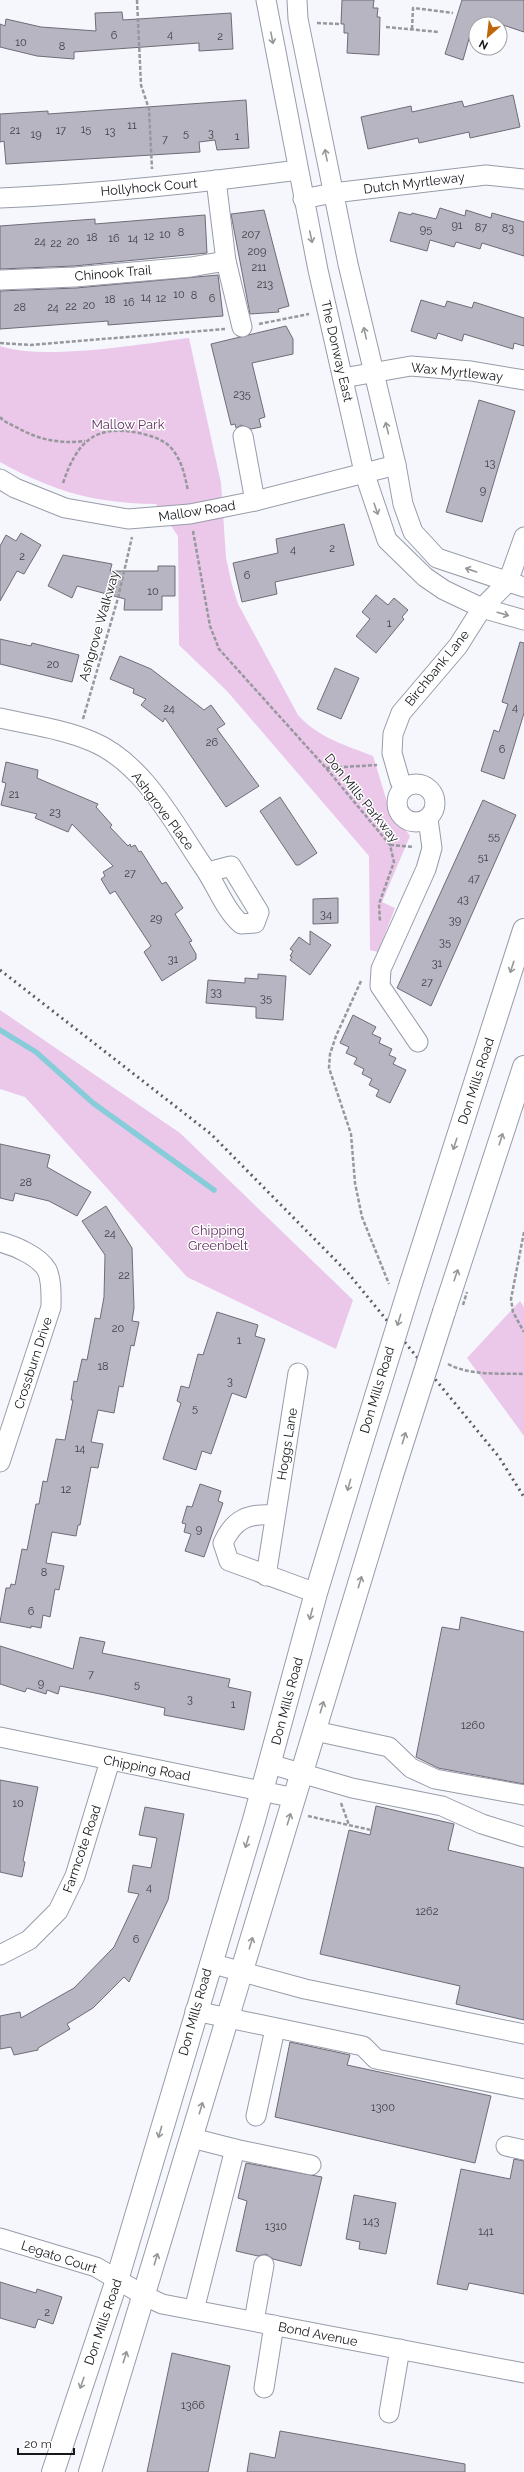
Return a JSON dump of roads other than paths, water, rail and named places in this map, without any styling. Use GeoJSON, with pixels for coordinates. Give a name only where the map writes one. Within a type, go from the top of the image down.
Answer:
{"type":"FeatureCollection","features":[{"type":"Feature","properties":{"kind":"main road","name":"Don Mills Road"},"geometry":{"type":"LineString","coordinates":[[53,2472],[117,2280],[195,2011],[270,1764],[316,1593],[410,1283],[524,930]]}},
{"type":"Feature","properties":{"kind":"main road"},"geometry":{"type":"LineString","coordinates":[[90,2472],[100,2434],[145,2296],[392,1476],[524,1067]]}},
{"type":"Feature","properties":{"kind":"main road"},"geometry":{"type":"LineString","coordinates":[[68,2424],[100,2434]]}},
{"type":"Feature","properties":{"kind":"street","name":"The Donway East"},"geometry":{"type":"LineString","coordinates":[[266,0],[303,199],[364,472],[387,540],[425,577],[444,590],[482,608],[524,620]]}},
{"type":"Feature","properties":{"kind":"street"},"geometry":{"type":"LineString","coordinates":[[297,0],[298,19],[333,193],[396,465],[403,504],[413,532],[437,558],[516,584],[524,537]]}},
{"type":"Feature","properties":{"kind":"street","name":"Hollyhock Court"},"geometry":{"type":"LineString","coordinates":[[0,198],[153,186],[298,170]]}},
{"type":"Feature","properties":{"kind":"street","name":"Dutch Myrtleway"},"geometry":{"type":"LineString","coordinates":[[303,199],[333,193],[486,174],[524,179]]}},
{"type":"Feature","properties":{"kind":"street"},"geometry":{"type":"LineString","coordinates":[[216,180],[226,261],[242,327]]}},
{"type":"Feature","properties":{"kind":"street","name":"Chinook Trail"},"geometry":{"type":"LineString","coordinates":[[0,280],[83,276],[191,267],[226,261]]}},
{"type":"Feature","properties":{"kind":"street","name":"Wax Myrtleway"},"geometry":{"type":"LineString","coordinates":[[343,378],[374,371],[411,366],[471,371],[524,380]]}},
{"type":"Feature","properties":{"kind":"street"},"geometry":{"type":"LineString","coordinates":[[243,436],[255,501]]}},
{"type":"Feature","properties":{"kind":"street","name":"Mallow Road"},"geometry":{"type":"LineString","coordinates":[[0,479],[35,496],[86,513],[128,519],[190,514],[255,501],[340,481],[364,472],[396,465]]}},
{"type":"Feature","properties":{"kind":"street","name":"Birchbank Lane"},"geometry":{"type":"LineString","coordinates":[[405,787],[400,781],[392,753],[393,734],[401,713],[458,646],[482,608],[516,584]]}},
{"type":"Feature","properties":{"kind":"street","name":"Ashgrove Place"},"geometry":{"type":"LineString","coordinates":[[0,718],[85,739],[113,753],[135,772],[156,798],[208,872]]}},
{"type":"Feature","properties":{"kind":"street"},"geometry":{"type":"LineString","coordinates":[[418,784],[430,790],[435,799],[435,806],[428,819],[423,822],[410,822],[400,814],[396,804],[397,798],[405,787],[418,784]]}},
{"type":"Feature","properties":{"kind":"street"},"geometry":{"type":"LineString","coordinates":[[418,1042],[380,986],[381,969],[426,869],[432,848],[428,819]]}},
{"type":"Feature","properties":{"kind":"street","name":"Crossburn Drive"},"geometry":{"type":"LineString","coordinates":[[0,1242],[23,1250],[47,1270],[50,1281],[51,1307],[0,1462]]}},
{"type":"Feature","properties":{"kind":"street","name":"Hoggs Lane"},"geometry":{"type":"LineString","coordinates":[[266,1576],[298,1373]]}},
{"type":"Feature","properties":{"kind":"street"},"geometry":{"type":"LineString","coordinates":[[275,1515],[260,1514],[245,1518],[230,1529],[223,1543],[229,1561],[266,1576],[316,1593]]}},
{"type":"Feature","properties":{"kind":"street"},"geometry":{"type":"LineString","coordinates":[[315,1731],[389,1747],[411,1768],[435,1779],[524,1795]]}},
{"type":"Feature","properties":{"kind":"street","name":"Chipping Road"},"geometry":{"type":"LineString","coordinates":[[0,1737],[110,1761],[295,1798]]}},
{"type":"Feature","properties":{"kind":"street","name":"Farmcote Road"},"geometry":{"type":"LineString","coordinates":[[0,1955],[29,1940],[62,1905],[69,1892],[81,1858],[110,1761]]}},
{"type":"Feature","properties":{"kind":"street"},"geometry":{"type":"LineString","coordinates":[[270,1764],[352,1788],[442,1806],[482,1824],[524,1837]]}},
{"type":"Feature","properties":{"kind":"street"},"geometry":{"type":"LineString","coordinates":[[210,1963],[305,1989],[524,2034]]}},
{"type":"Feature","properties":{"kind":"street"},"geometry":{"type":"LineString","coordinates":[[195,2011],[275,2029],[363,2046],[376,2059],[524,2089]]}},
{"type":"Feature","properties":{"kind":"street"},"geometry":{"type":"LineString","coordinates":[[256,2116],[275,2029]]}},
{"type":"Feature","properties":{"kind":"street"},"geometry":{"type":"LineString","coordinates":[[192,2138],[235,2149],[311,2165]]}},
{"type":"Feature","properties":{"kind":"street"},"geometry":{"type":"LineString","coordinates":[[194,2310],[235,2149]]}},
{"type":"Feature","properties":{"kind":"street","name":"Legato Court"},"geometry":{"type":"LineString","coordinates":[[0,2238],[96,2267],[117,2280]]}},
{"type":"Feature","properties":{"kind":"street"},"geometry":{"type":"LineString","coordinates":[[254,2321],[264,2264]]}},
{"type":"Feature","properties":{"kind":"street","name":"Bond Avenue"},"geometry":{"type":"LineString","coordinates":[[117,2280],[162,2304],[524,2373]]}},
{"type":"Feature","properties":{"kind":"street"},"geometry":{"type":"LineString","coordinates":[[264,2388],[274,2325]]}},
{"type":"Feature","properties":{"kind":"street"},"geometry":{"type":"LineString","coordinates":[[389,2413],[400,2349]]}},
{"type":"Feature","properties":{"kind":"waterway"},"geometry":{"type":"LineString","coordinates":[[0,1030],[36,1052],[93,1103],[214,1190]]}},
{"type":"Feature","properties":{"kind":"railway"},"geometry":{"type":"LineString","coordinates":[[0,970],[211,1134],[348,1273],[499,1457],[524,1497]]}},
{"type":"Feature","properties":{"kind":"park label","name":"Mallow Park"},"geometry":{"type":"Point","coordinates":[128,424]}},
{"type":"Feature","properties":{"kind":"park label","name":"Chipping Greenbelt"},"geometry":{"type":"Point","coordinates":[218,1238]}}]}
